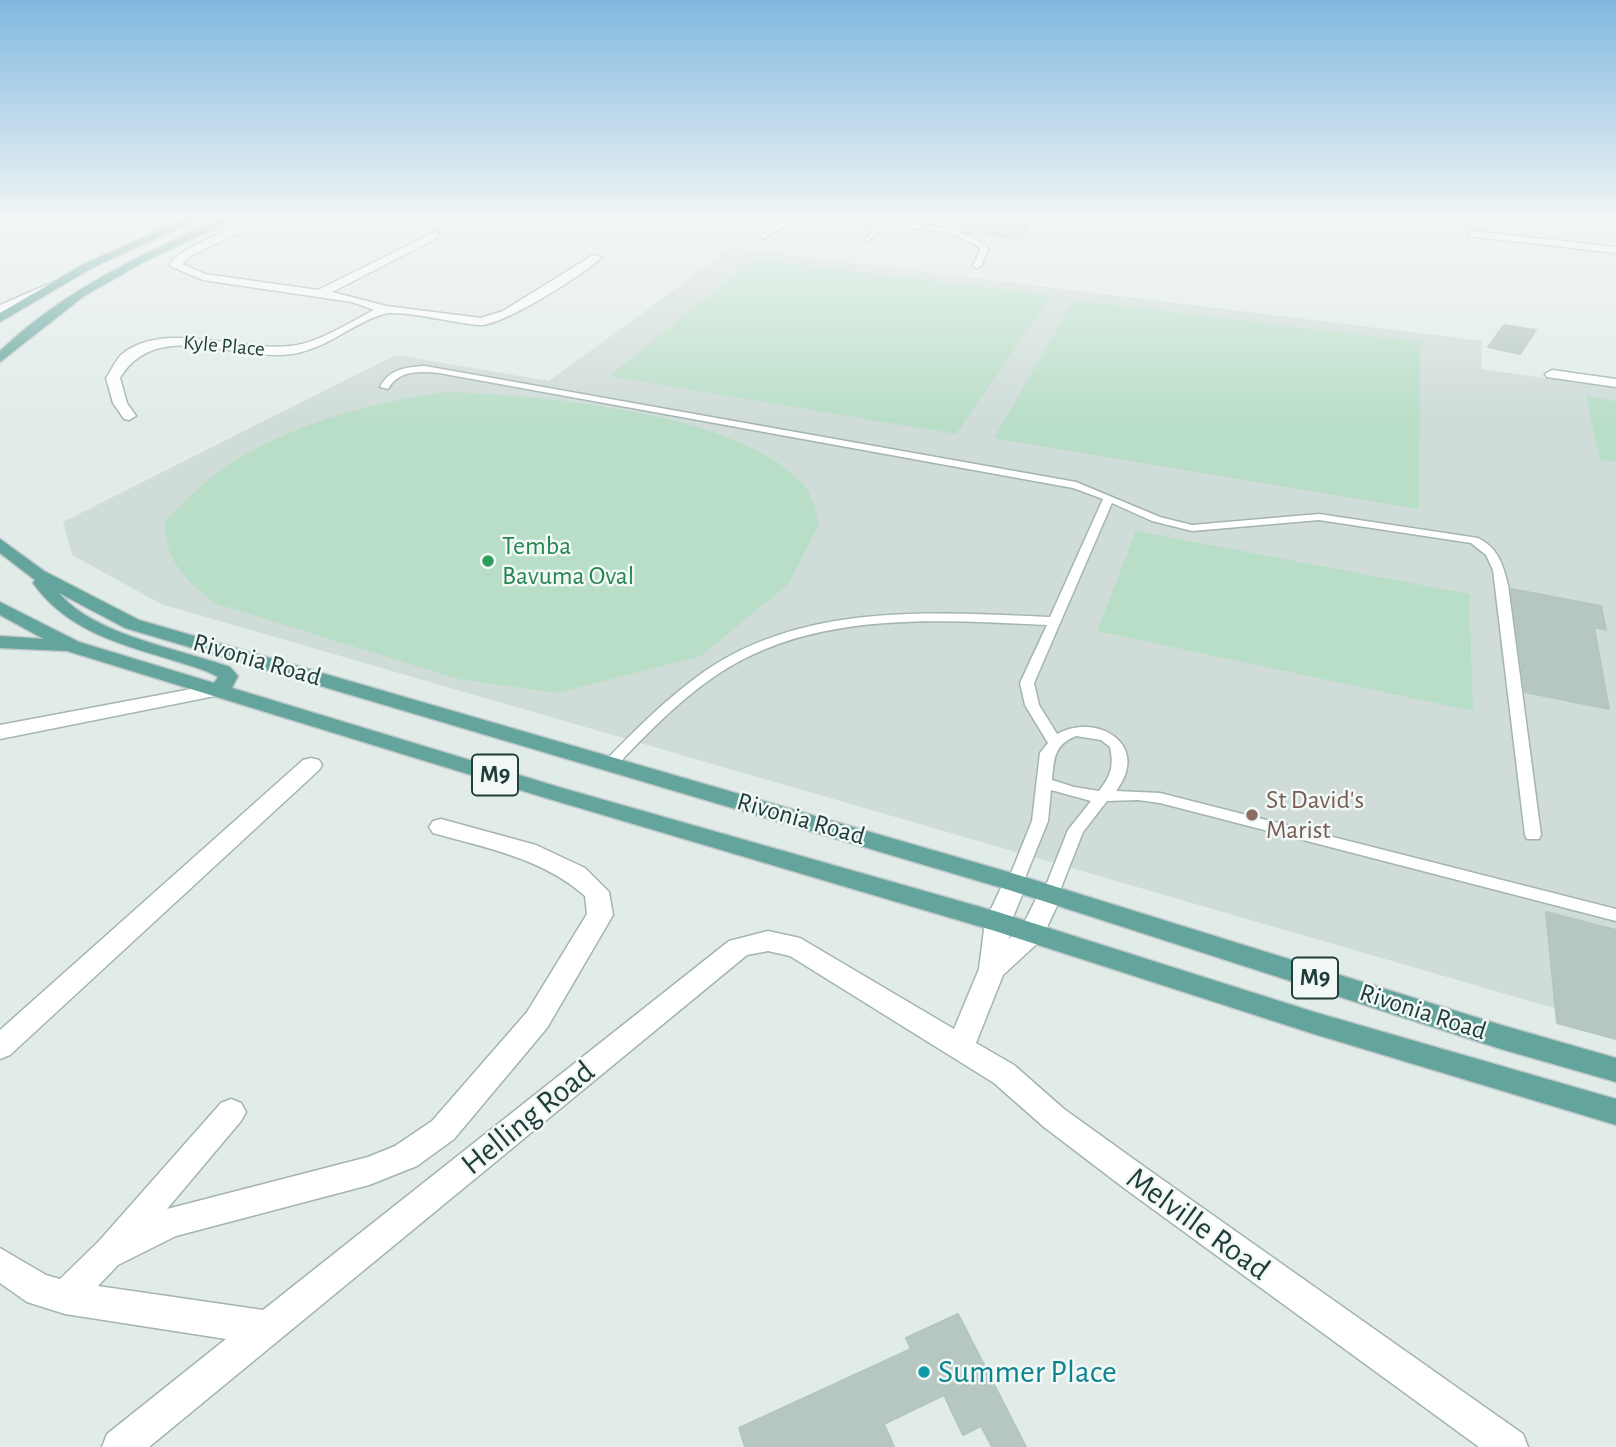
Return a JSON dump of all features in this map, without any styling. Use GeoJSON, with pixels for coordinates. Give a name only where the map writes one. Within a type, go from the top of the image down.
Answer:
{"type":"FeatureCollection","features":[{"type":"Feature","properties":{"kind":"main road"},"geometry":{"type":"LineString","coordinates":[[0,318],[54,285]]}},
{"type":"Feature","properties":{"kind":"main road"},"geometry":{"type":"LineString","coordinates":[[0,358],[37,322],[96,285]]}},
{"type":"Feature","properties":{"kind":"main road","name":"Rivonia Road"},"geometry":{"type":"LineString","coordinates":[[0,544],[37,575],[132,624],[1051,893],[1501,1037],[1616,1070]]}},
{"type":"Feature","properties":{"kind":"main road"},"geometry":{"type":"LineString","coordinates":[[37,575],[46,592],[74,614],[114,634],[223,671],[228,676],[227,682],[218,690]]}},
{"type":"Feature","properties":{"kind":"main road","name":"Rivonia Road"},"geometry":{"type":"LineString","coordinates":[[0,608],[72,646],[554,793],[998,922],[1314,1023],[1616,1112]]}},
{"type":"Feature","properties":{"kind":"main road"},"geometry":{"type":"LineString","coordinates":[[0,642],[72,646]]}},
{"type":"Feature","properties":{"kind":"street"},"geometry":{"type":"LineString","coordinates":[[254,285],[367,302],[384,309],[482,322],[507,314],[554,285]]}},
{"type":"Feature","properties":{"kind":"street"},"geometry":{"type":"LineString","coordinates":[[319,294],[338,285]]}},
{"type":"Feature","properties":{"kind":"street"},"geometry":{"type":"LineString","coordinates":[[0,309],[49,287]]}},
{"type":"Feature","properties":{"kind":"street","name":"Kyle Place"},"geometry":{"type":"LineString","coordinates":[[129,416],[120,403],[113,378],[123,359],[137,351],[185,341],[254,350],[288,350],[319,342],[384,309]]}},
{"type":"Feature","properties":{"kind":"street"},"geometry":{"type":"LineString","coordinates":[[1552,374],[1616,383]]}},
{"type":"Feature","properties":{"kind":"street"},"geometry":{"type":"LineString","coordinates":[[0,732],[218,690]]}},
{"type":"Feature","properties":{"kind":"street"},"geometry":{"type":"LineString","coordinates":[[0,1047],[311,765]]}},
{"type":"Feature","properties":{"kind":"street"},"geometry":{"type":"LineString","coordinates":[[107,1254],[172,1222],[369,1171],[406,1156],[443,1130],[537,1020],[600,915],[597,892],[576,873],[528,851],[441,827]]}},
{"type":"Feature","properties":{"kind":"street"},"geometry":{"type":"LineString","coordinates":[[960,1049],[992,969],[998,922],[1015,883]]}},
{"type":"Feature","properties":{"kind":"street"},"geometry":{"type":"LineString","coordinates":[[992,969],[1032,933],[1051,893]]}},
{"type":"Feature","properties":{"kind":"street","name":"Helling Road"},"geometry":{"type":"LineString","coordinates":[[120,1447],[738,948],[758,940],[779,940],[799,948],[960,1049]]}},
{"type":"Feature","properties":{"kind":"street","name":"Melville Road"},"geometry":{"type":"LineString","coordinates":[[960,1049],[1004,1074],[1054,1118],[1135,1178],[1510,1447]]}},
{"type":"Feature","properties":{"kind":"street"},"geometry":{"type":"LineString","coordinates":[[65,1297],[107,1254],[231,1112]]}},
{"type":"Feature","properties":{"kind":"street"},"geometry":{"type":"LineString","coordinates":[[0,1264],[39,1290],[65,1297],[146,1312],[270,1328]]}},
{"type":"Feature","properties":{"kind":"lane"},"geometry":{"type":"LineString","coordinates":[[385,387],[390,377],[407,370],[439,369],[1076,485],[1156,519],[1192,528],[1319,517],[1474,540],[1488,546],[1495,554],[1502,585],[1533,835]]}},
{"type":"Feature","properties":{"kind":"lane"},"geometry":{"type":"LineString","coordinates":[[1055,742],[1032,705],[1027,683],[1052,621],[1109,498]]}},
{"type":"Feature","properties":{"kind":"lane"},"geometry":{"type":"LineString","coordinates":[[611,763],[643,726],[701,678],[747,650],[810,627],[888,617],[1052,621]]}},
{"type":"Feature","properties":{"kind":"lane"},"geometry":{"type":"LineString","coordinates":[[1015,883],[1040,821],[1047,753],[1055,742],[1075,731],[1105,736],[1116,745],[1121,763],[1116,780],[1076,830],[1051,893]]}},
{"type":"Feature","properties":{"kind":"lane"},"geometry":{"type":"LineString","coordinates":[[1043,782],[1075,793],[1104,796],[1127,793],[1160,798],[1616,915]]}},
{"type":"Feature","properties":{"kind":"shaded area","name":"St David's Marist"},"geometry":{"type":"Polygon","coordinates":[[[682,285],[1027,285],[1482,341],[1481,369],[1616,388],[1616,1026],[161,604],[72,555],[63,522],[396,355],[549,381],[682,285]]]}},
{"type":"Feature","properties":{"kind":"green space"},"geometry":{"type":"Polygon","coordinates":[[[723,285],[965,285],[1051,295],[956,434],[609,376],[723,285]]]}},
{"type":"Feature","properties":{"kind":"green space"},"geometry":{"type":"Polygon","coordinates":[[[1074,300],[1420,342],[1419,509],[994,438],[1074,300]]]}},
{"type":"Feature","properties":{"kind":"green space","name":"Temba Bavuma Oval"},"geometry":{"type":"Polygon","coordinates":[[[446,392],[583,403],[687,424],[733,440],[773,459],[803,484],[811,497],[819,524],[788,584],[701,656],[557,693],[458,679],[214,603],[185,577],[178,567],[168,546],[166,521],[222,469],[281,436],[335,416],[446,392]]]}},
{"type":"Feature","properties":{"kind":"green space"},"geometry":{"type":"Polygon","coordinates":[[[1586,396],[1616,401],[1616,462],[1600,460],[1586,396]]]}},
{"type":"Feature","properties":{"kind":"green space"},"geometry":{"type":"Polygon","coordinates":[[[1136,531],[1469,594],[1473,711],[1097,631],[1136,531]]]}},
{"type":"Feature","properties":{"kind":"building"},"geometry":{"type":"Polygon","coordinates":[[[1504,325],[1536,330],[1520,354],[1488,347],[1504,325]]]}},
{"type":"Feature","properties":{"kind":"building"},"geometry":{"type":"Polygon","coordinates":[[[1511,589],[1601,606],[1606,630],[1594,627],[1609,709],[1525,692],[1511,589]]]}},
{"type":"Feature","properties":{"kind":"building"},"geometry":{"type":"Polygon","coordinates":[[[1546,912],[1616,930],[1616,1039],[1557,1023],[1546,912]]]}},
{"type":"Feature","properties":{"kind":"building","name":"Summer Place"},"geometry":{"type":"Polygon","coordinates":[[[958,1314],[1026,1447],[992,1447],[981,1426],[963,1435],[944,1395],[884,1424],[894,1447],[745,1447],[739,1428],[911,1349],[906,1338],[958,1314]]]}},
{"type":"Feature","properties":{"kind":"place","name":"Temba Bavuma Oval"},"geometry":{"type":"Point","coordinates":[488,561]}},
{"type":"Feature","properties":{"kind":"place","name":"St David's Marist"},"geometry":{"type":"Point","coordinates":[1252,815]}},
{"type":"Feature","properties":{"kind":"place","name":"Summer Place"},"geometry":{"type":"Point","coordinates":[924,1372]}}]}
